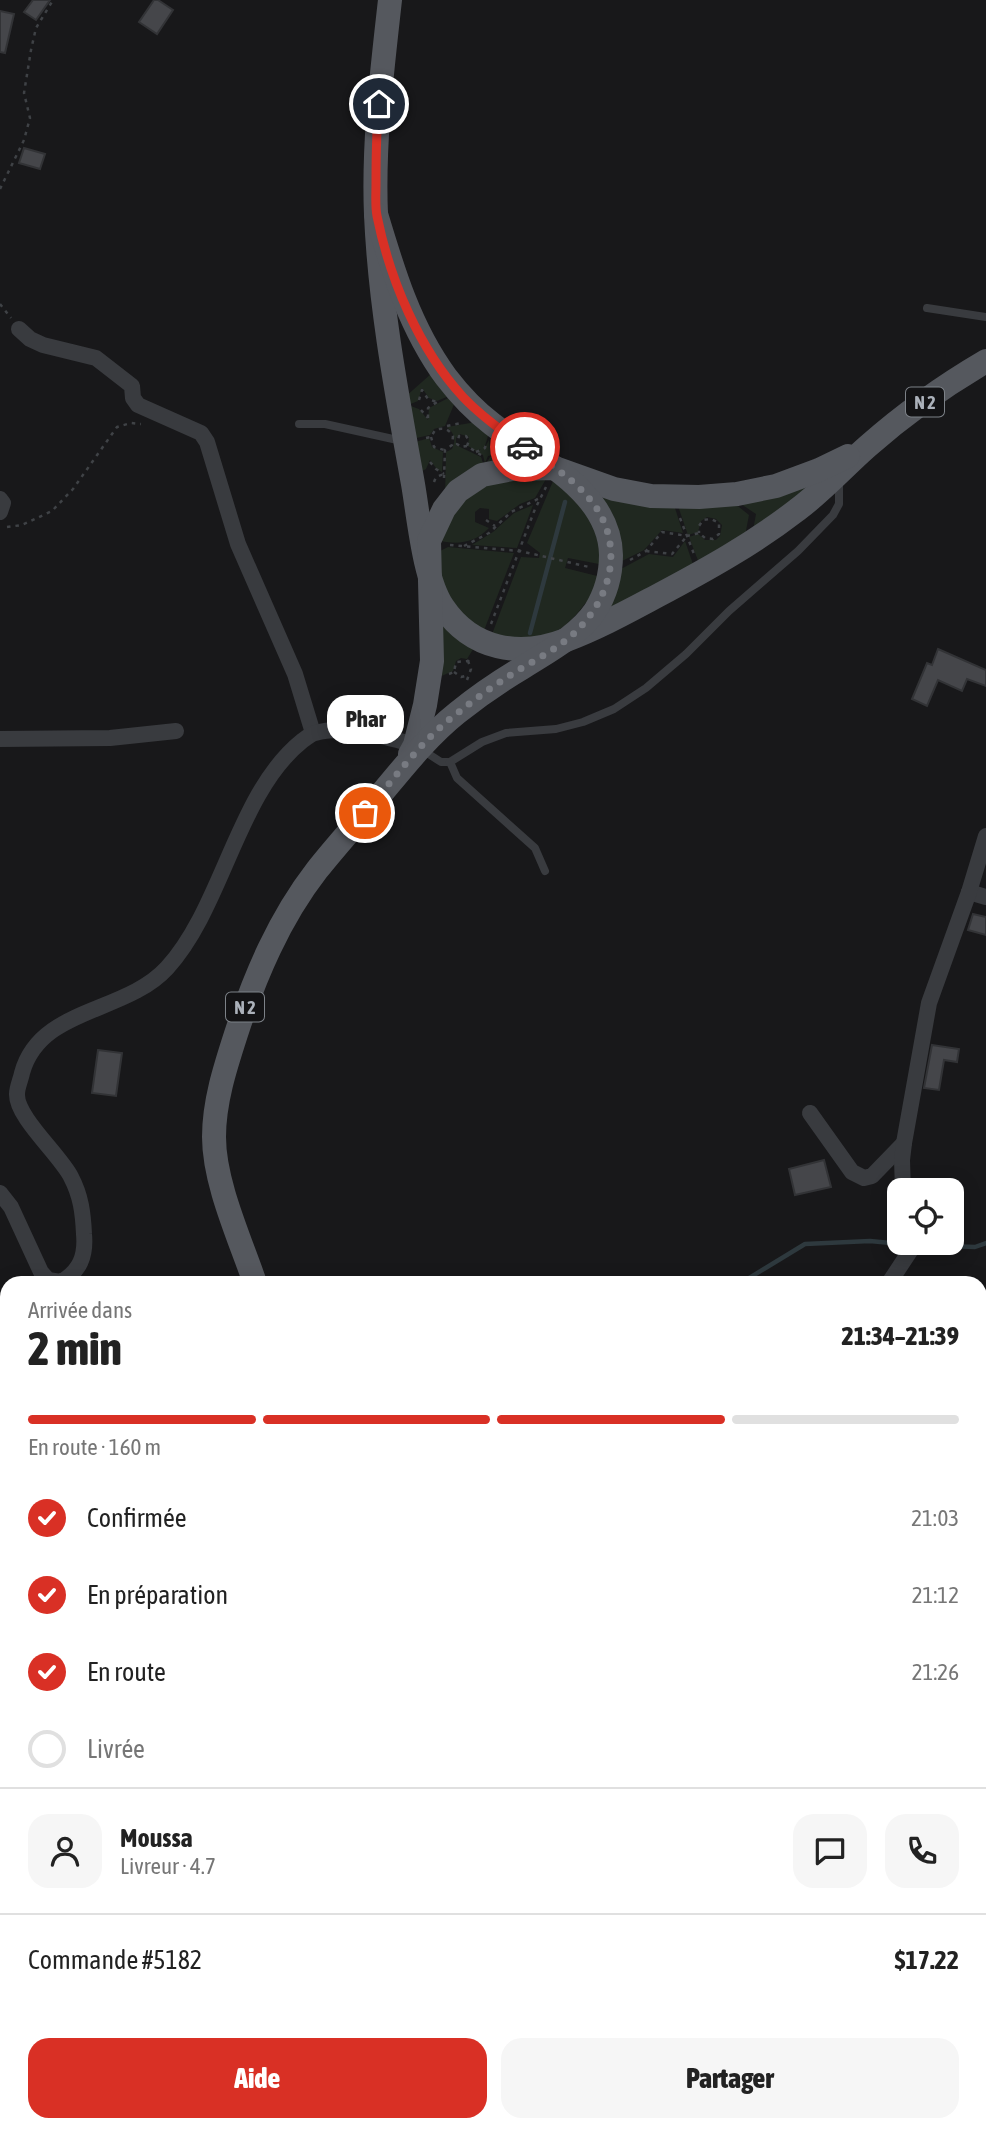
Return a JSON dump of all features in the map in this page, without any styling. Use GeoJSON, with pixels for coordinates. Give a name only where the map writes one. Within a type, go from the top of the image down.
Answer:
{"type":"FeatureCollection","features":[{"type":"Feature","properties":{"kind":"main road"},"geometry":{"type":"LineString","coordinates":[[376,214],[396,283],[407,308],[447,377],[465,400],[489,422],[555,468],[588,497],[605,524],[611,552],[610,572],[604,594],[593,614],[565,641],[531,649],[511,650],[484,643],[448,615],[440,603],[429,574],[384,305],[376,214],[376,131],[390,0]]}},
{"type":"Feature","properties":{"kind":"main road","name":"N 2"},"geometry":{"type":"LineString","coordinates":[[867,447],[964,374],[986,361]]}},
{"type":"Feature","properties":{"kind":"main road"},"geometry":{"type":"LineString","coordinates":[[417,747],[505,678],[565,641],[609,621],[746,547],[799,509],[867,447]]}},
{"type":"Feature","properties":{"kind":"main road"},"geometry":{"type":"LineString","coordinates":[[417,747],[432,661],[429,541],[444,509],[457,491],[485,474],[555,468],[614,489],[651,496],[699,497],[737,494],[776,486],[819,470],[867,447]]}},
{"type":"Feature","properties":{"kind":"main road","name":"N 2"},"geometry":{"type":"LineString","coordinates":[[253,1276],[215,1155],[216,1113],[223,1072],[255,978],[281,924],[316,871],[401,770],[417,747]]}},
{"type":"Feature","properties":{"kind":"street"},"geometry":{"type":"LineString","coordinates":[[19,329],[30,339],[43,345],[96,358],[132,386],[133,398],[138,405],[201,433],[207,442],[238,544],[295,674],[313,733]]}},
{"type":"Feature","properties":{"kind":"street"},"geometry":{"type":"LineString","coordinates":[[0,499],[3,503],[0,512]]}},
{"type":"Feature","properties":{"kind":"street"},"geometry":{"type":"LineString","coordinates":[[0,738],[110,738],[176,731]]}},
{"type":"Feature","properties":{"kind":"street"},"geometry":{"type":"LineString","coordinates":[[72,1276],[81,1261],[85,1244],[82,1204],[71,1176],[21,1110],[17,1094],[27,1056],[40,1039],[57,1026],[143,989],[167,969],[187,941],[261,792],[278,766],[296,746],[313,733],[340,731],[375,735],[417,747]]}},
{"type":"Feature","properties":{"kind":"street"},"geometry":{"type":"LineString","coordinates":[[903,1178],[904,1143],[929,1003],[986,836]]}},
{"type":"Feature","properties":{"kind":"street"},"geometry":{"type":"LineString","coordinates":[[969,892],[986,897]]}},
{"type":"Feature","properties":{"kind":"street"},"geometry":{"type":"LineString","coordinates":[[810,1113],[852,1172],[864,1178],[872,1176],[904,1143]]}},
{"type":"Feature","properties":{"kind":"street"},"geometry":{"type":"LineString","coordinates":[[0,1193],[11,1207],[44,1276]]}},
{"type":"Feature","properties":{"kind":"street"},"geometry":{"type":"LineString","coordinates":[[894,1276],[907,1255]]}},
{"type":"Feature","properties":{"kind":"lane"},"geometry":{"type":"LineString","coordinates":[[927,308],[986,317]]}},
{"type":"Feature","properties":{"kind":"lane"},"geometry":{"type":"LineString","coordinates":[[299,424],[325,424],[405,442]]}},
{"type":"Feature","properties":{"kind":"lane"},"geometry":{"type":"LineString","coordinates":[[417,747],[441,762],[450,762],[482,741],[506,733],[556,729],[583,722],[614,709],[646,688],[686,654],[729,611],[798,551],[833,515],[839,504],[839,475]]}},
{"type":"Feature","properties":{"kind":"lane"},"geometry":{"type":"LineString","coordinates":[[450,762],[457,778],[535,848],[545,871]]}},
{"type":"Feature","properties":{"kind":"path"},"geometry":{"type":"LineString","coordinates":[[0,189],[24,139],[30,118],[24,93],[31,50],[36,28],[53,0]]}},
{"type":"Feature","properties":{"kind":"path"},"geometry":{"type":"LineString","coordinates":[[418,401],[422,390],[428,399],[437,402]]}},
{"type":"Feature","properties":{"kind":"path"},"geometry":{"type":"LineString","coordinates":[[419,408],[428,418]]}},
{"type":"Feature","properties":{"kind":"path"},"geometry":{"type":"LineString","coordinates":[[0,528],[22,525],[52,511],[73,489],[117,427],[131,423],[143,425]]}},
{"type":"Feature","properties":{"kind":"path"},"geometry":{"type":"LineString","coordinates":[[439,428],[446,428],[453,436],[452,445],[444,450],[437,449],[431,442],[431,435],[439,428]]}},
{"type":"Feature","properties":{"kind":"path"},"geometry":{"type":"LineString","coordinates":[[467,446],[482,455],[485,474]]}},
{"type":"Feature","properties":{"kind":"path"},"geometry":{"type":"LineString","coordinates":[[444,450],[444,509]]}},
{"type":"Feature","properties":{"kind":"path"},"geometry":{"type":"LineString","coordinates":[[468,675],[458,677],[454,671],[456,662],[468,661],[477,646],[484,643],[555,468]]}},
{"type":"Feature","properties":{"kind":"path"},"geometry":{"type":"LineString","coordinates":[[671,496],[701,573]]}},
{"type":"Feature","properties":{"kind":"path"},"geometry":{"type":"LineString","coordinates":[[464,546],[489,533],[511,512],[541,498]]}},
{"type":"Feature","properties":{"kind":"path"},"geometry":{"type":"LineString","coordinates":[[711,519],[719,523],[719,534],[713,539],[705,538],[699,533],[703,520],[711,519]]}},
{"type":"Feature","properties":{"kind":"path"},"geometry":{"type":"LineString","coordinates":[[486,520],[496,526]]}},
{"type":"Feature","properties":{"kind":"path"},"geometry":{"type":"LineString","coordinates":[[610,572],[646,551],[662,532],[687,536],[699,533]]}},
{"type":"Feature","properties":{"kind":"path"},"geometry":{"type":"LineString","coordinates":[[646,551],[671,554],[687,536]]}},
{"type":"Feature","properties":{"kind":"path"},"geometry":{"type":"LineString","coordinates":[[449,545],[520,551],[568,563]]}},
{"type":"Feature","properties":{"kind":"path"},"geometry":{"type":"LineString","coordinates":[[430,683],[454,671]]}},
{"type":"Feature","properties":{"kind":"shaded area"},"geometry":{"type":"Polygon","coordinates":[[[431,374],[449,396],[437,401],[429,398],[422,388],[418,401],[408,405],[419,409],[428,420],[429,408],[450,397],[455,402],[445,426],[434,429],[430,435],[412,439],[405,397],[431,374]]]}},
{"type":"Feature","properties":{"kind":"shaded area"},"geometry":{"type":"Polygon","coordinates":[[[476,422],[489,433],[484,449],[489,440],[490,449],[493,450],[490,435],[524,460],[485,466],[490,457],[500,454],[488,456],[485,463],[483,455],[477,452],[481,449],[476,451],[468,446],[469,437],[460,434],[456,438],[456,445],[481,457],[484,466],[445,496],[446,452],[452,449],[454,440],[447,427],[476,422]]]}},
{"type":"Feature","properties":{"kind":"shaded area"},"geometry":{"type":"Polygon","coordinates":[[[429,438],[432,447],[443,452],[442,472],[430,460],[426,469],[418,473],[412,443],[429,438]]]}},
{"type":"Feature","properties":{"kind":"shaded area"},"geometry":{"type":"Polygon","coordinates":[[[546,479],[535,498],[520,504],[497,521],[489,519],[489,509],[480,508],[475,512],[475,522],[489,528],[479,537],[454,543],[441,541],[454,506],[489,482],[546,479]]]}},
{"type":"Feature","properties":{"kind":"shaded area"},"geometry":{"type":"Polygon","coordinates":[[[553,481],[590,512],[604,565],[568,558],[565,568],[601,577],[599,585],[573,618],[553,633],[543,637],[520,639],[491,637],[521,557],[539,558],[540,553],[527,543],[553,481]]]}},
{"type":"Feature","properties":{"kind":"shaded area"},"geometry":{"type":"Polygon","coordinates":[[[814,483],[753,530],[756,514],[738,502],[814,483]]]}},
{"type":"Feature","properties":{"kind":"shaded area"},"geometry":{"type":"Polygon","coordinates":[[[595,491],[674,505],[683,533],[662,530],[644,550],[620,562],[595,491]]]}},
{"type":"Feature","properties":{"kind":"shaded area"},"geometry":{"type":"Polygon","coordinates":[[[734,503],[749,515],[745,536],[699,563],[689,537],[698,534],[705,540],[716,540],[720,536],[722,525],[716,519],[707,517],[701,521],[698,532],[688,535],[678,506],[734,503]]]}},
{"type":"Feature","properties":{"kind":"shaded area"},"geometry":{"type":"Polygon","coordinates":[[[533,505],[517,548],[472,545],[493,532],[514,513],[533,505]]]}},
{"type":"Feature","properties":{"kind":"shaded area"},"geometry":{"type":"Polygon","coordinates":[[[685,541],[694,567],[605,612],[619,570],[649,554],[673,557],[685,541]]]}},
{"type":"Feature","properties":{"kind":"shaded area"},"geometry":{"type":"Polygon","coordinates":[[[448,547],[514,553],[483,633],[443,595],[438,552],[448,547]]]}},
{"type":"Feature","properties":{"kind":"shaded area"},"geometry":{"type":"Polygon","coordinates":[[[436,611],[475,646],[467,659],[456,661],[453,671],[437,678],[436,611]]]}},
{"type":"Feature","properties":{"kind":"building"},"geometry":{"type":"Polygon","coordinates":[[[33,0],[50,0],[36,20],[24,12],[33,0]]]}},
{"type":"Feature","properties":{"kind":"building"},"geometry":{"type":"Polygon","coordinates":[[[154,0],[173,10],[157,34],[139,22],[154,0]]]}},
{"type":"Feature","properties":{"kind":"building"},"geometry":{"type":"Polygon","coordinates":[[[0,11],[14,14],[5,53],[0,52],[0,11]]]}},
{"type":"Feature","properties":{"kind":"building"},"geometry":{"type":"Polygon","coordinates":[[[24,148],[45,154],[40,169],[19,163],[24,148]]]}},
{"type":"Feature","properties":{"kind":"building"},"geometry":{"type":"Polygon","coordinates":[[[938,649],[986,670],[986,686],[967,679],[962,691],[938,680],[927,706],[912,699],[927,663],[932,665],[938,649]]]}},
{"type":"Feature","properties":{"kind":"building"},"geometry":{"type":"Polygon","coordinates":[[[973,914],[986,917],[986,935],[968,930],[973,914]]]}},
{"type":"Feature","properties":{"kind":"building"},"geometry":{"type":"Polygon","coordinates":[[[932,1045],[959,1049],[957,1062],[944,1060],[939,1090],[924,1088],[932,1045]]]}},
{"type":"Feature","properties":{"kind":"building"},"geometry":{"type":"Polygon","coordinates":[[[98,1050],[122,1053],[116,1096],[92,1093],[98,1050]]]}},
{"type":"Feature","properties":{"kind":"building"},"geometry":{"type":"Polygon","coordinates":[[[824,1160],[831,1187],[795,1195],[789,1169],[824,1160]]]}},
{"type":"Feature","properties":{"kind":"waterway"},"geometry":{"type":"LineString","coordinates":[[530,633],[565,502]]}},
{"type":"Feature","properties":{"kind":"waterway"},"geometry":{"type":"LineString","coordinates":[[752,1276],[805,1244],[887,1243]]}},
{"type":"Feature","properties":{"kind":"waterway"},"geometry":{"type":"LineString","coordinates":[[964,1247],[975,1247],[986,1243]]}},
{"type":"Feature","properties":{"kind":"way so far"},"geometry":{"type":"LineString","coordinates":[[365,813],[420,749],[457,713],[505,678],[565,641],[593,614],[604,594],[610,572],[611,552],[605,524],[588,497],[555,468],[525,447]]}},
{"type":"Feature","properties":{"kind":"place","name":"Phar"},"geometry":{"type":"Point","coordinates":[365,813]}},
{"type":"Feature","properties":{"kind":"route"},"geometry":{"type":"LineString","coordinates":[[379,104],[376,131],[376,214],[396,283],[438,365],[465,400],[489,422],[525,447]]}}]}
